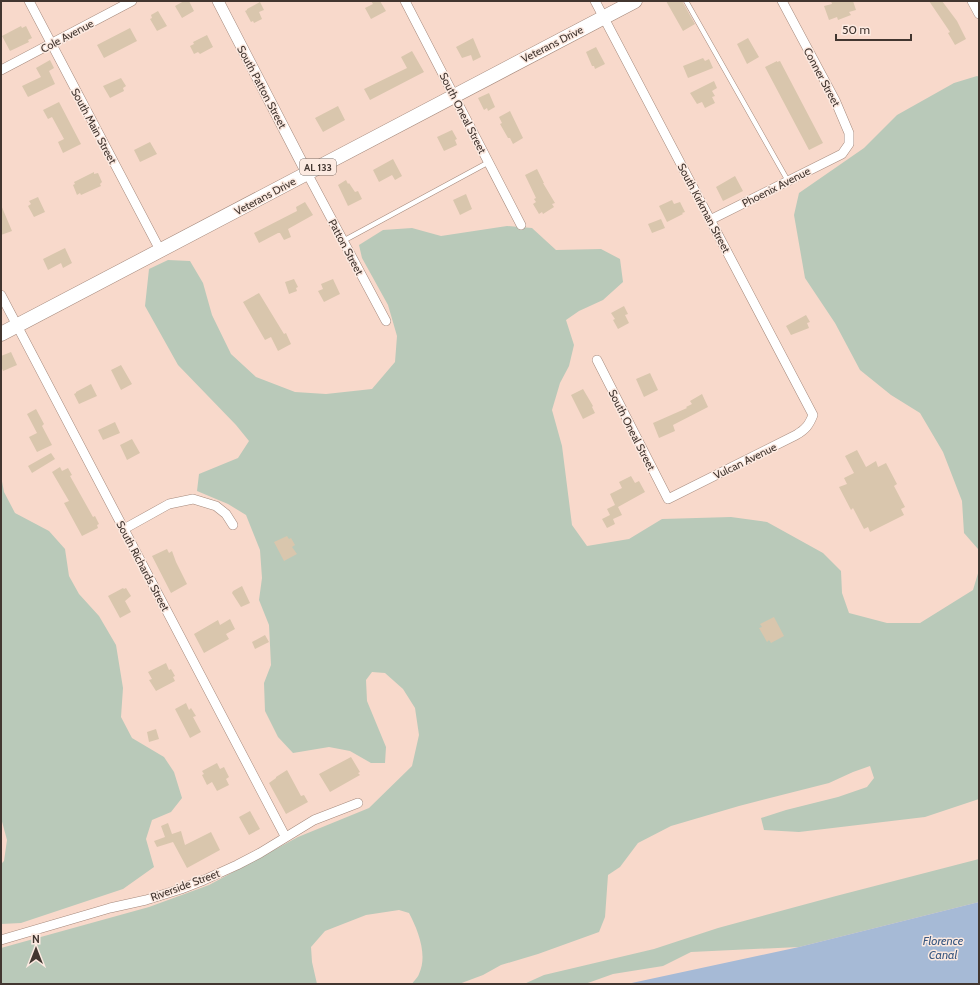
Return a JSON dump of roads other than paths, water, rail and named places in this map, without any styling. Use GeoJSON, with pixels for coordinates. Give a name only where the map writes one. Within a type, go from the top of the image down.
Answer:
{"type":"FeatureCollection","features":[{"type":"Feature","properties":{"kind":"main road","name":"Veterans Drive"},"geometry":{"type":"LineString","coordinates":[[1,334],[635,1]]}},
{"type":"Feature","properties":{"kind":"street","name":"South Main Street"},"geometry":{"type":"LineString","coordinates":[[29,1],[160,250]]}},
{"type":"Feature","properties":{"kind":"street","name":"South Patton Street"},"geometry":{"type":"LineString","coordinates":[[218,1],[307,173]]}},
{"type":"Feature","properties":{"kind":"street","name":"South Oneal Street"},"geometry":{"type":"LineString","coordinates":[[405,1],[521,225]]}},
{"type":"Feature","properties":{"kind":"street","name":"South Kirkman Street"},"geometry":{"type":"LineString","coordinates":[[595,1],[812,415]]}},
{"type":"Feature","properties":{"kind":"street","name":"Conner Street"},"geometry":{"type":"LineString","coordinates":[[782,1],[836,100],[849,133],[849,144],[842,154]]}},
{"type":"Feature","properties":{"kind":"street"},"geometry":{"type":"LineString","coordinates":[[972,1],[979,14]]}},
{"type":"Feature","properties":{"kind":"street","name":"Cole Avenue"},"geometry":{"type":"LineString","coordinates":[[1,70],[126,2]]}},
{"type":"Feature","properties":{"kind":"street","name":"Phoenix Avenue"},"geometry":{"type":"LineString","coordinates":[[710,220],[842,154]]}},
{"type":"Feature","properties":{"kind":"street","name":"Patton Street"},"geometry":{"type":"LineString","coordinates":[[307,173],[386,321]]}},
{"type":"Feature","properties":{"kind":"street","name":"South Richards Street"},"geometry":{"type":"LineString","coordinates":[[1,295],[285,836]]}},
{"type":"Feature","properties":{"kind":"street","name":"South Oneal Street"},"geometry":{"type":"LineString","coordinates":[[597,360],[668,499]]}},
{"type":"Feature","properties":{"kind":"street","name":"Vulcan Avenue"},"geometry":{"type":"LineString","coordinates":[[668,499],[796,435],[806,429],[810,424],[812,415]]}},
{"type":"Feature","properties":{"kind":"street"},"geometry":{"type":"LineString","coordinates":[[124,529],[169,504],[193,498],[216,506],[226,514],[233,526]]}},
{"type":"Feature","properties":{"kind":"street","name":"Riverside Street"},"geometry":{"type":"LineString","coordinates":[[1,940],[181,889],[237,865],[260,853],[285,836],[314,820],[358,803]]}},
{"type":"Feature","properties":{"kind":"lane"},"geometry":{"type":"LineString","coordinates":[[686,1],[788,181]]}},
{"type":"Feature","properties":{"kind":"lane"},"geometry":{"type":"LineString","coordinates":[[343,241],[489,162]]}},
{"type":"Feature","properties":{"kind":"water","name":"Florence Canal"},"geometry":{"type":"Polygon","coordinates":[[[979,902],[979,984],[627,984],[799,947],[979,902]]]}}]}
